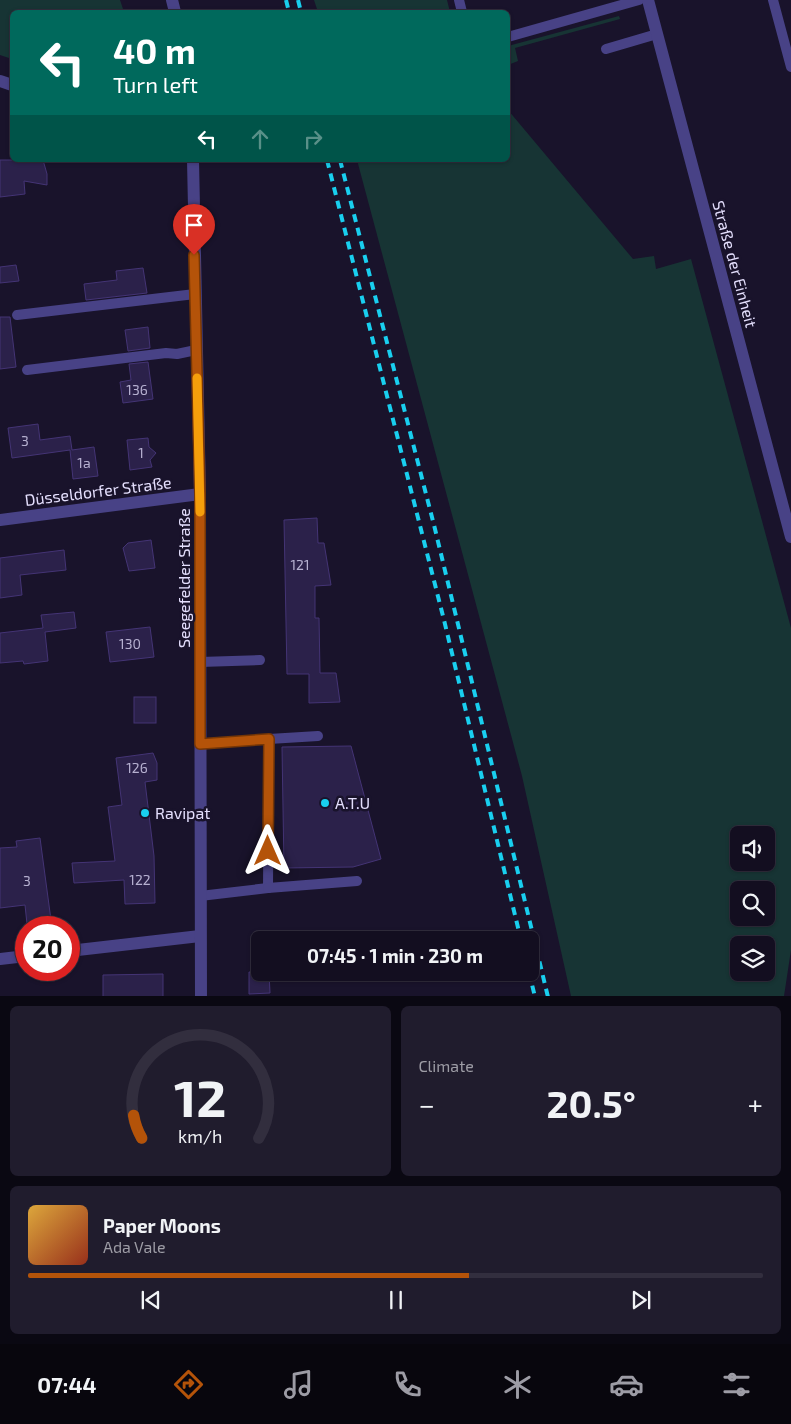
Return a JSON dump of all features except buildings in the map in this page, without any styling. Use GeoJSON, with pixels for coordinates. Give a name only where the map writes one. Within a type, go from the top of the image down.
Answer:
{"type":"FeatureCollection","features":[{"type":"Feature","properties":{"kind":"street","name":"Straße der Einheit"},"geometry":{"type":"LineString","coordinates":[[648,0],[791,537]]}},
{"type":"Feature","properties":{"kind":"street","name":"Seegefelder Straße"},"geometry":{"type":"LineString","coordinates":[[192,162],[200,494],[201,996]]}},
{"type":"Feature","properties":{"kind":"street","name":"Düsseldorfer Straße"},"geometry":{"type":"LineString","coordinates":[[0,520],[200,494]]}},
{"type":"Feature","properties":{"kind":"street"},"geometry":{"type":"LineString","coordinates":[[80,950],[200,936]]}},
{"type":"Feature","properties":{"kind":"street"},"geometry":{"type":"LineString","coordinates":[[0,959],[15,957]]}},
{"type":"Feature","properties":{"kind":"lane"},"geometry":{"type":"LineString","coordinates":[[510,36],[638,0]]}},
{"type":"Feature","properties":{"kind":"lane"},"geometry":{"type":"LineString","coordinates":[[773,0],[791,66]]}},
{"type":"Feature","properties":{"kind":"lane"},"geometry":{"type":"LineString","coordinates":[[606,49],[657,34]]}},
{"type":"Feature","properties":{"kind":"lane"},"geometry":{"type":"LineString","coordinates":[[17,314],[195,294]]}},
{"type":"Feature","properties":{"kind":"lane"},"geometry":{"type":"LineString","coordinates":[[27,370],[166,353],[177,354],[196,350]]}},
{"type":"Feature","properties":{"kind":"lane"},"geometry":{"type":"LineString","coordinates":[[200,662],[260,660]]}},
{"type":"Feature","properties":{"kind":"lane"},"geometry":{"type":"LineString","coordinates":[[200,744],[318,736]]}},
{"type":"Feature","properties":{"kind":"lane"},"geometry":{"type":"LineString","coordinates":[[268,888],[269,739]]}},
{"type":"Feature","properties":{"kind":"lane"},"geometry":{"type":"LineString","coordinates":[[200,896],[268,888],[358,881]]}},
{"type":"Feature","properties":{"kind":"green space"},"geometry":{"type":"Polygon","coordinates":[[[0,0],[120,0],[123,10],[10,10],[10,58],[0,55],[0,0]]]}},
{"type":"Feature","properties":{"kind":"green space"},"geometry":{"type":"Polygon","coordinates":[[[314,0],[447,0],[450,10],[317,10],[314,0]]]}},
{"type":"Feature","properties":{"kind":"green space"},"geometry":{"type":"Polygon","coordinates":[[[619,16],[620,19],[515,48],[518,61],[510,64],[510,45],[619,16]]]}},
{"type":"Feature","properties":{"kind":"green space"},"geometry":{"type":"Polygon","coordinates":[[[510,112],[633,259],[654,256],[656,269],[691,259],[791,628],[791,950],[784,996],[571,996],[522,776],[358,162],[510,162],[510,112]]]}},
{"type":"Feature","properties":{"kind":"railway"},"geometry":{"type":"LineString","coordinates":[[286,0],[288,10]]}},
{"type":"Feature","properties":{"kind":"railway"},"geometry":{"type":"LineString","coordinates":[[298,0],[300,10]]}},
{"type":"Feature","properties":{"kind":"railway"},"geometry":{"type":"LineString","coordinates":[[328,162],[444,620],[519,931]]}},
{"type":"Feature","properties":{"kind":"railway"},"geometry":{"type":"LineString","coordinates":[[341,162],[434,525],[548,996]]}},
{"type":"Feature","properties":{"kind":"railway"},"geometry":{"type":"LineString","coordinates":[[531,981],[535,996]]}},
{"type":"Feature","properties":{"kind":"slow traffic"},"geometry":{"type":"LineString","coordinates":[[197,378],[200,512]]}},
{"type":"Feature","properties":{"kind":"place","name":"A.T.U"},"geometry":{"type":"Point","coordinates":[325,803]}},
{"type":"Feature","properties":{"kind":"place","name":"Ravipat"},"geometry":{"type":"Point","coordinates":[145,813]}},
{"type":"Feature","properties":{"kind":"route"},"geometry":{"type":"LineString","coordinates":[[194,255],[200,494],[200,744],[269,739],[268,851]]}}]}
